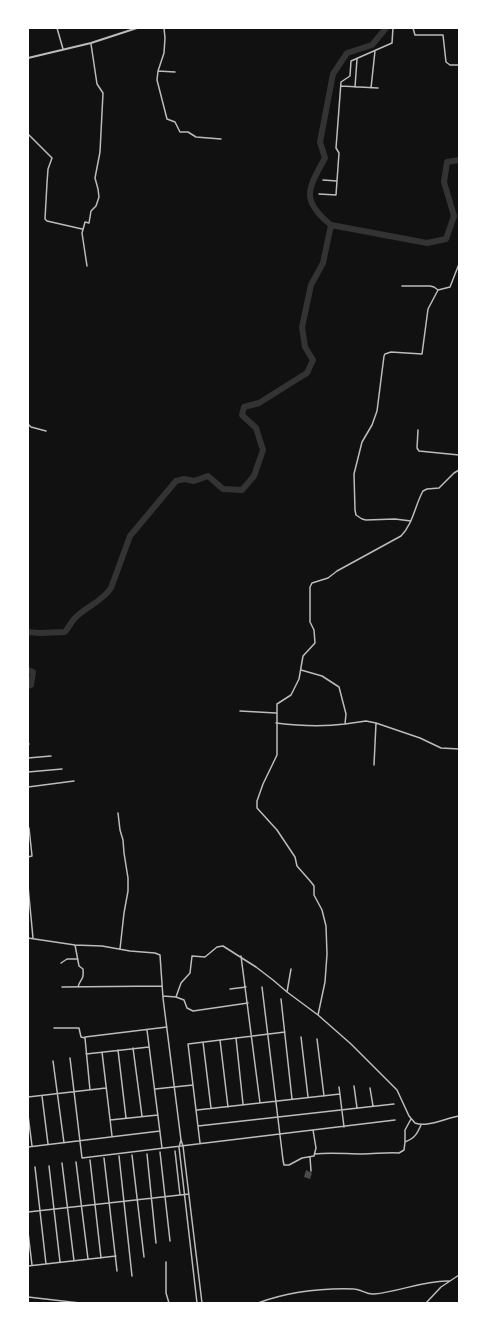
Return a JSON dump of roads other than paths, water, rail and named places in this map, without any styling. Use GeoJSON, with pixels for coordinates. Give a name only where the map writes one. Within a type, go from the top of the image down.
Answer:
{"type":"FeatureCollection","features":[{"type":"Feature","properties":{"kind":"street"},"geometry":{"type":"LineString","coordinates":[[57,28],[63,51]]}},
{"type":"Feature","properties":{"kind":"street"},"geometry":{"type":"LineString","coordinates":[[28,58],[63,51],[137,28]]}},
{"type":"Feature","properties":{"kind":"street"},"geometry":{"type":"LineString","coordinates":[[164,28],[164,53],[158,71],[157,80],[168,119],[175,122],[180,132],[188,132],[196,137],[221,139]]}},
{"type":"Feature","properties":{"kind":"street"},"geometry":{"type":"LineString","coordinates":[[319,194],[336,196],[339,153],[336,148],[341,82],[350,76],[351,61],[392,43],[393,28]]}},
{"type":"Feature","properties":{"kind":"street"},"geometry":{"type":"LineString","coordinates":[[413,28],[415,35],[443,35],[446,62],[450,65],[459,65]]}},
{"type":"Feature","properties":{"kind":"street"},"geometry":{"type":"LineString","coordinates":[[87,266],[82,241],[82,230],[85,222],[89,223],[91,211],[96,206],[99,197],[95,178],[100,152],[103,93],[97,84],[90,43]]}},
{"type":"Feature","properties":{"kind":"street"},"geometry":{"type":"LineString","coordinates":[[371,88],[375,51]]}},
{"type":"Feature","properties":{"kind":"street"},"geometry":{"type":"LineString","coordinates":[[355,87],[357,58]]}},
{"type":"Feature","properties":{"kind":"street"},"geometry":{"type":"LineString","coordinates":[[158,71],[175,72]]}},
{"type":"Feature","properties":{"kind":"street"},"geometry":{"type":"LineString","coordinates":[[341,86],[378,88]]}},
{"type":"Feature","properties":{"kind":"street"},"geometry":{"type":"LineString","coordinates":[[28,134],[52,158],[48,169],[45,219],[47,221],[82,230]]}},
{"type":"Feature","properties":{"kind":"street"},"geometry":{"type":"LineString","coordinates":[[323,180],[337,181]]}},
{"type":"Feature","properties":{"kind":"street"},"geometry":{"type":"LineString","coordinates":[[402,286],[430,286],[438,290],[450,287],[459,264]]}},
{"type":"Feature","properties":{"kind":"street"},"geometry":{"type":"LineString","coordinates":[[411,521],[395,519],[366,520],[358,518],[355,510],[354,474],[362,442],[372,425],[377,411],[384,356],[385,354],[391,352],[422,354],[428,309],[438,290]]}},
{"type":"Feature","properties":{"kind":"street"},"geometry":{"type":"LineString","coordinates":[[28,424],[31,427],[46,431]]}},
{"type":"Feature","properties":{"kind":"street"},"geometry":{"type":"LineString","coordinates":[[418,430],[417,448],[419,451],[459,455]]}},
{"type":"Feature","properties":{"kind":"street"},"geometry":{"type":"LineString","coordinates":[[318,1015],[325,982],[327,954],[326,926],[322,910],[314,895],[314,886],[297,866],[294,857],[278,830],[258,808],[257,801],[268,771],[277,755],[276,704],[290,695],[299,679],[303,656],[315,643],[314,630],[310,622],[310,587],[312,584],[328,578],[337,571],[401,536],[411,521],[423,491],[427,489],[439,488],[459,470]]}},
{"type":"Feature","properties":{"kind":"street"},"geometry":{"type":"LineString","coordinates":[[301,670],[322,676],[339,688],[346,714],[345,724]]}},
{"type":"Feature","properties":{"kind":"street"},"geometry":{"type":"LineString","coordinates":[[240,711],[276,712]]}},
{"type":"Feature","properties":{"kind":"street"},"geometry":{"type":"LineString","coordinates":[[276,723],[304,726],[324,726],[366,721],[420,738],[441,748],[459,749]]}},
{"type":"Feature","properties":{"kind":"street"},"geometry":{"type":"LineString","coordinates":[[374,765],[376,723]]}},
{"type":"Feature","properties":{"kind":"street"},"geometry":{"type":"LineString","coordinates":[[28,758],[51,756]]}},
{"type":"Feature","properties":{"kind":"street"},"geometry":{"type":"LineString","coordinates":[[28,772],[62,769]]}},
{"type":"Feature","properties":{"kind":"street"},"geometry":{"type":"LineString","coordinates":[[28,787],[74,782]]}},
{"type":"Feature","properties":{"kind":"street"},"geometry":{"type":"LineString","coordinates":[[118,813],[120,830],[124,840],[124,853],[128,878],[128,891],[120,950]]}},
{"type":"Feature","properties":{"kind":"street"},"geometry":{"type":"LineString","coordinates":[[28,824],[29,842],[32,856],[28,857]]}},
{"type":"Feature","properties":{"kind":"street"},"geometry":{"type":"LineString","coordinates":[[28,886],[33,938]]}},
{"type":"Feature","properties":{"kind":"street"},"geometry":{"type":"LineString","coordinates":[[28,938],[75,945],[102,946],[120,950],[159,954],[174,1086],[183,1146],[202,1303]]}},
{"type":"Feature","properties":{"kind":"street"},"geometry":{"type":"LineString","coordinates":[[75,945],[79,966],[82,969],[83,974],[83,978],[78,987]]}},
{"type":"Feature","properties":{"kind":"street"},"geometry":{"type":"LineString","coordinates":[[176,997],[181,983],[190,973],[192,956],[204,957],[217,947],[222,946],[241,956],[274,980],[287,992],[318,1015],[351,1044],[393,1085],[402,1099],[411,1119],[415,1123],[421,1125],[430,1124],[447,1118],[459,1116]]}},
{"type":"Feature","properties":{"kind":"street"},"geometry":{"type":"LineString","coordinates":[[241,956],[260,1103]]}},
{"type":"Feature","properties":{"kind":"street"},"geometry":{"type":"LineString","coordinates":[[60,963],[67,959],[78,959]]}},
{"type":"Feature","properties":{"kind":"street"},"geometry":{"type":"LineString","coordinates":[[287,992],[292,969]]}},
{"type":"Feature","properties":{"kind":"street"},"geometry":{"type":"LineString","coordinates":[[62,987],[162,986]]}},
{"type":"Feature","properties":{"kind":"street"},"geometry":{"type":"LineString","coordinates":[[230,988],[246,987]]}},
{"type":"Feature","properties":{"kind":"street"},"geometry":{"type":"LineString","coordinates":[[262,987],[284,1165],[289,1165],[302,1158],[313,1157],[315,1154],[400,1153],[404,1150],[405,1130],[411,1119]]}},
{"type":"Feature","properties":{"kind":"street"},"geometry":{"type":"LineString","coordinates":[[163,996],[176,997],[184,1000],[188,1008],[193,1011],[248,1003]]}},
{"type":"Feature","properties":{"kind":"street"},"geometry":{"type":"LineString","coordinates":[[281,999],[292,1099]]}},
{"type":"Feature","properties":{"kind":"street"},"geometry":{"type":"LineString","coordinates":[[54,1028],[79,1028],[81,1037],[85,1038],[167,1027]]}},
{"type":"Feature","properties":{"kind":"street"},"geometry":{"type":"LineString","coordinates":[[147,1030],[162,1148]]}},
{"type":"Feature","properties":{"kind":"street"},"geometry":{"type":"LineString","coordinates":[[200,1144],[188,1044],[285,1032]]}},
{"type":"Feature","properties":{"kind":"street"},"geometry":{"type":"LineString","coordinates":[[301,1037],[308,1097]]}},
{"type":"Feature","properties":{"kind":"street"},"geometry":{"type":"LineString","coordinates":[[85,1038],[90,1090]]}},
{"type":"Feature","properties":{"kind":"street"},"geometry":{"type":"LineString","coordinates":[[236,1038],[244,1105]]}},
{"type":"Feature","properties":{"kind":"street"},"geometry":{"type":"LineString","coordinates":[[317,1038],[324,1096]]}},
{"type":"Feature","properties":{"kind":"street"},"geometry":{"type":"LineString","coordinates":[[220,1040],[228,1107]]}},
{"type":"Feature","properties":{"kind":"street"},"geometry":{"type":"LineString","coordinates":[[203,1042],[211,1108]]}},
{"type":"Feature","properties":{"kind":"street"},"geometry":{"type":"LineString","coordinates":[[86,1054],[149,1047]]}},
{"type":"Feature","properties":{"kind":"street"},"geometry":{"type":"LineString","coordinates":[[133,1048],[142,1116]]}},
{"type":"Feature","properties":{"kind":"street"},"geometry":{"type":"LineString","coordinates":[[118,1050],[126,1118]]}},
{"type":"Feature","properties":{"kind":"street"},"geometry":{"type":"LineString","coordinates":[[102,1052],[112,1136]]}},
{"type":"Feature","properties":{"kind":"street"},"geometry":{"type":"LineString","coordinates":[[70,1058],[82,1158],[395,1120]]}},
{"type":"Feature","properties":{"kind":"street"},"geometry":{"type":"LineString","coordinates":[[53,1061],[64,1143]]}},
{"type":"Feature","properties":{"kind":"street"},"geometry":{"type":"LineString","coordinates":[[155,1089],[193,1085]]}},
{"type":"Feature","properties":{"kind":"street"},"geometry":{"type":"LineString","coordinates":[[354,1086],[357,1108]]}},
{"type":"Feature","properties":{"kind":"street"},"geometry":{"type":"LineString","coordinates":[[339,1087],[344,1127]]}},
{"type":"Feature","properties":{"kind":"street"},"geometry":{"type":"LineString","coordinates":[[28,1097],[106,1088]]}},
{"type":"Feature","properties":{"kind":"street"},"geometry":{"type":"LineString","coordinates":[[370,1088],[373,1106]]}},
{"type":"Feature","properties":{"kind":"street"},"geometry":{"type":"LineString","coordinates":[[196,1110],[340,1094]]}},
{"type":"Feature","properties":{"kind":"street"},"geometry":{"type":"LineString","coordinates":[[42,1096],[48,1144]]}},
{"type":"Feature","properties":{"kind":"street"},"geometry":{"type":"LineString","coordinates":[[198,1126],[394,1104]]}},
{"type":"Feature","properties":{"kind":"street"},"geometry":{"type":"LineString","coordinates":[[28,1115],[32,1146]]}},
{"type":"Feature","properties":{"kind":"street"},"geometry":{"type":"LineString","coordinates":[[110,1120],[158,1115]]}},
{"type":"Feature","properties":{"kind":"street"},"geometry":{"type":"LineString","coordinates":[[405,1142],[414,1138],[421,1125]]}},
{"type":"Feature","properties":{"kind":"street"},"geometry":{"type":"LineString","coordinates":[[313,1130],[316,1144],[315,1154]]}},
{"type":"Feature","properties":{"kind":"street"},"geometry":{"type":"LineString","coordinates":[[28,1147],[160,1131]]}},
{"type":"Feature","properties":{"kind":"street"},"geometry":{"type":"LineString","coordinates":[[181,1140],[179,1147],[198,1303]]}},
{"type":"Feature","properties":{"kind":"street"},"geometry":{"type":"LineString","coordinates":[[175,1151],[180,1196]]}},
{"type":"Feature","properties":{"kind":"street"},"geometry":{"type":"LineString","coordinates":[[160,1152],[170,1241]]}},
{"type":"Feature","properties":{"kind":"street"},"geometry":{"type":"LineString","coordinates":[[147,1154],[156,1243]]}},
{"type":"Feature","properties":{"kind":"street"},"geometry":{"type":"LineString","coordinates":[[132,1155],[144,1257]]}},
{"type":"Feature","properties":{"kind":"street"},"geometry":{"type":"LineString","coordinates":[[119,1156],[132,1276]]}},
{"type":"Feature","properties":{"kind":"street"},"geometry":{"type":"LineString","coordinates":[[310,1157],[311,1171]]}},
{"type":"Feature","properties":{"kind":"street"},"geometry":{"type":"LineString","coordinates":[[104,1158],[117,1271]]}},
{"type":"Feature","properties":{"kind":"street"},"geometry":{"type":"LineString","coordinates":[[90,1160],[101,1258]]}},
{"type":"Feature","properties":{"kind":"street"},"geometry":{"type":"LineString","coordinates":[[62,1162],[74,1261]]}},
{"type":"Feature","properties":{"kind":"street"},"geometry":{"type":"LineString","coordinates":[[76,1162],[88,1259]]}},
{"type":"Feature","properties":{"kind":"street"},"geometry":{"type":"LineString","coordinates":[[49,1166],[60,1262]]}},
{"type":"Feature","properties":{"kind":"street"},"geometry":{"type":"LineString","coordinates":[[35,1167],[46,1264]]}},
{"type":"Feature","properties":{"kind":"street"},"geometry":{"type":"LineString","coordinates":[[28,1212],[189,1194]]}},
{"type":"Feature","properties":{"kind":"street"},"geometry":{"type":"LineString","coordinates":[[28,1232],[32,1265]]}},
{"type":"Feature","properties":{"kind":"street"},"geometry":{"type":"LineString","coordinates":[[28,1266],[116,1256]]}},
{"type":"Feature","properties":{"kind":"street"},"geometry":{"type":"LineString","coordinates":[[166,1262],[166,1293],[169,1303]]}},
{"type":"Feature","properties":{"kind":"street"},"geometry":{"type":"LineString","coordinates":[[426,1303],[441,1287],[459,1275]]}},
{"type":"Feature","properties":{"kind":"street"},"geometry":{"type":"LineString","coordinates":[[258,1303],[280,1296],[318,1290],[355,1289],[372,1295],[431,1282],[449,1282]]}},
{"type":"Feature","properties":{"kind":"street"},"geometry":{"type":"LineString","coordinates":[[28,1297],[80,1303]]}},
{"type":"Feature","properties":{"kind":"waterway"},"geometry":{"type":"LineString","coordinates":[[386,28],[372,45],[347,53],[333,74],[320,142],[325,158],[311,186],[311,201],[321,216],[331,225],[427,243],[446,239],[454,216],[444,182],[447,162],[459,160]]}},
{"type":"Feature","properties":{"kind":"waterway"},"geometry":{"type":"LineString","coordinates":[[28,632],[65,632],[78,615],[107,593],[111,588],[130,536],[176,481],[184,479],[194,481],[208,476],[223,489],[242,490],[254,476],[263,450],[256,428],[242,415],[244,407],[259,403],[307,373],[313,360],[305,347],[302,327],[311,285],[323,263],[331,225]]}},
{"type":"Feature","properties":{"kind":"waterway"},"geometry":{"type":"LineString","coordinates":[[28,670],[33,672],[31,685],[28,686]]}}]}
